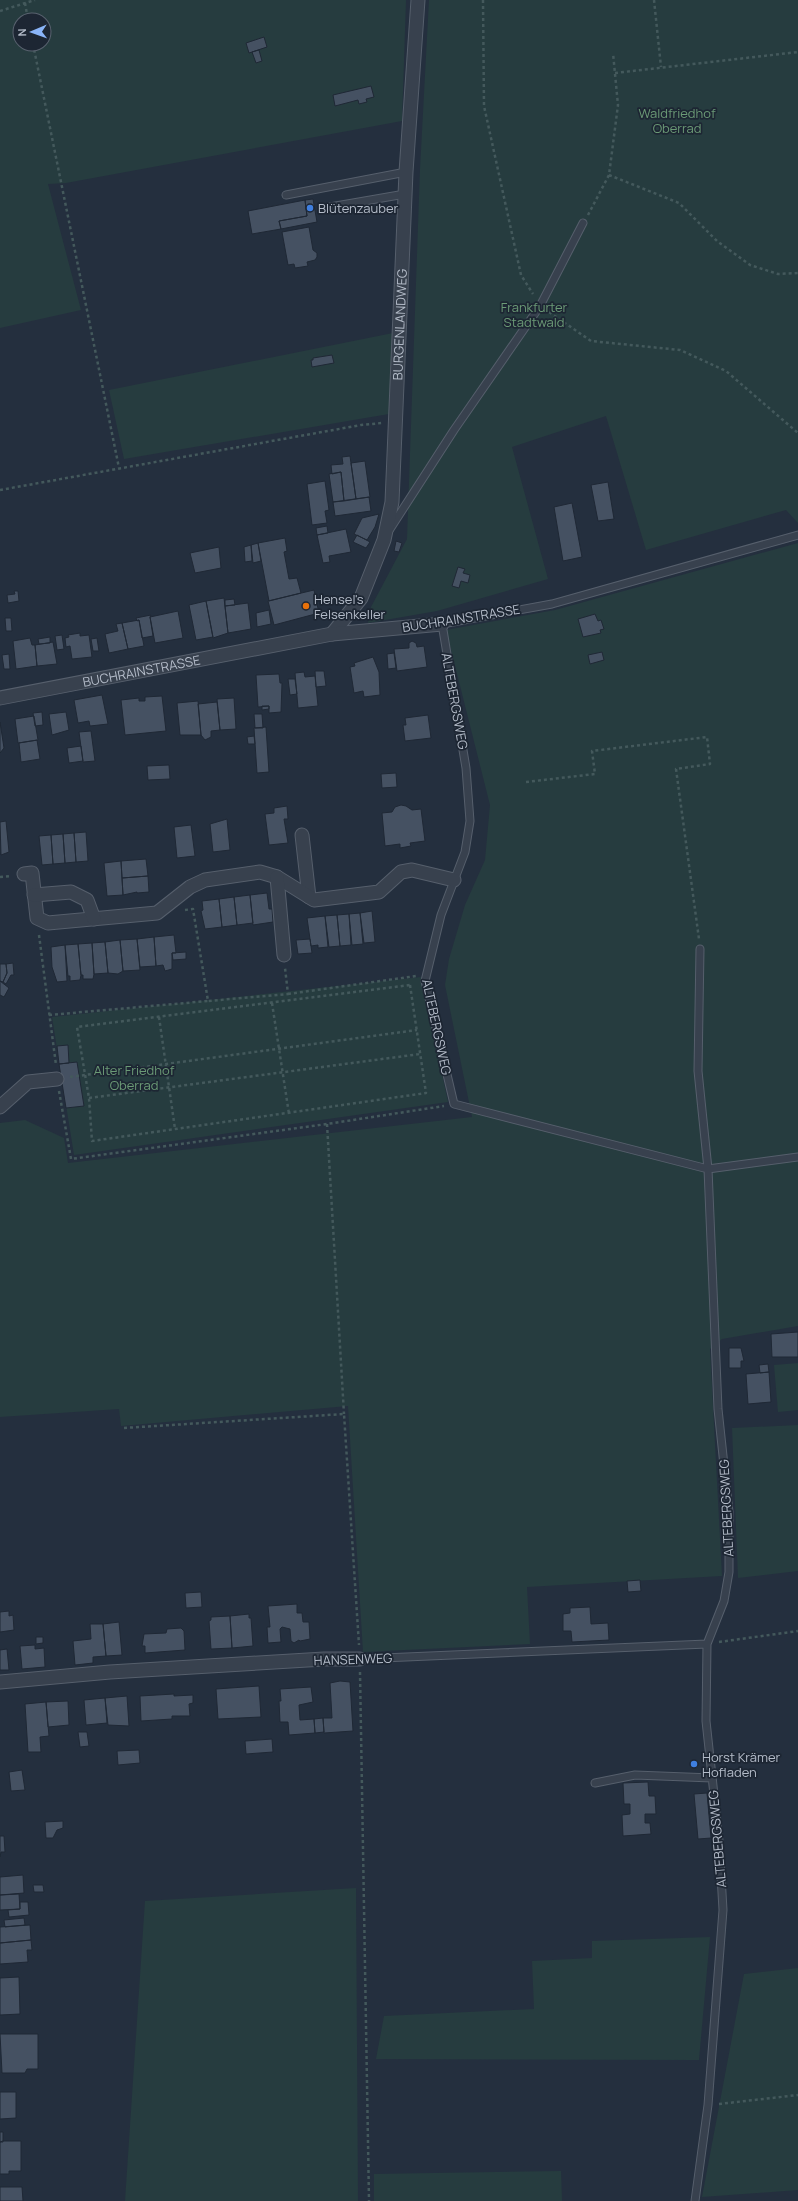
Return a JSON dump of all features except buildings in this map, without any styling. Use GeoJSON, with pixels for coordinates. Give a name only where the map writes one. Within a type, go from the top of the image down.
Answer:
{"type":"FeatureCollection","features":[{"type":"Feature","properties":{"kind":"street","name":"BURGENLANDWEG"},"geometry":{"type":"LineString","coordinates":[[332,634],[361,598],[384,540],[392,502],[394,423],[406,172],[418,0]]}},
{"type":"Feature","properties":{"kind":"street","name":"BUCHRAINSTRASSE"},"geometry":{"type":"LineString","coordinates":[[0,698],[332,634],[442,624]]}},
{"type":"Feature","properties":{"kind":"street"},"geometry":{"type":"LineString","coordinates":[[302,835],[309,897]]}},
{"type":"Feature","properties":{"kind":"street"},"geometry":{"type":"LineString","coordinates":[[24,874],[32,873],[36,918],[48,923],[157,913],[190,886],[205,880],[260,872],[277,877],[314,900],[379,892],[401,872],[412,870],[454,880]]}},
{"type":"Feature","properties":{"kind":"street"},"geometry":{"type":"LineString","coordinates":[[277,877],[284,955]]}},
{"type":"Feature","properties":{"kind":"street"},"geometry":{"type":"LineString","coordinates":[[34,895],[71,892],[87,900],[94,919]]}},
{"type":"Feature","properties":{"kind":"street"},"geometry":{"type":"LineString","coordinates":[[0,1107],[28,1082],[57,1079]]}},
{"type":"Feature","properties":{"kind":"street","name":"HANSENWEG"},"geometry":{"type":"LineString","coordinates":[[0,1682],[118,1672],[324,1659],[360,1659]]}},
{"type":"Feature","properties":{"kind":"lane"},"geometry":{"type":"LineString","coordinates":[[286,195],[406,172]]}},
{"type":"Feature","properties":{"kind":"lane"},"geometry":{"type":"LineString","coordinates":[[330,207],[405,194]]}},
{"type":"Feature","properties":{"kind":"lane"},"geometry":{"type":"LineString","coordinates":[[384,540],[454,430],[540,306],[583,224]]}},
{"type":"Feature","properties":{"kind":"lane","name":"BUCHRAINSTRASSE"},"geometry":{"type":"LineString","coordinates":[[442,624],[552,604],[798,535]]}},
{"type":"Feature","properties":{"kind":"lane","name":"ALTEBERGSWEG"},"geometry":{"type":"LineString","coordinates":[[442,624],[470,799],[466,852],[441,914],[425,974],[425,982],[454,1104]]}},
{"type":"Feature","properties":{"kind":"lane","name":"ALTEBERGSWEG"},"geometry":{"type":"LineString","coordinates":[[695,2201],[708,2105],[723,1910],[719,1841],[706,1721],[707,1644],[724,1601],[729,1572],[729,1512],[718,1409],[708,1169],[698,1071],[700,949]]}},
{"type":"Feature","properties":{"kind":"lane"},"geometry":{"type":"LineString","coordinates":[[454,1104],[708,1169],[798,1157]]}},
{"type":"Feature","properties":{"kind":"lane","name":"HANSENWEG"},"geometry":{"type":"LineString","coordinates":[[360,1659],[707,1644]]}},
{"type":"Feature","properties":{"kind":"lane"},"geometry":{"type":"LineString","coordinates":[[595,1783],[635,1775],[712,1778]]}},
{"type":"Feature","properties":{"kind":"path"},"geometry":{"type":"LineString","coordinates":[[0,11],[35,0]]}},
{"type":"Feature","properties":{"kind":"path"},"geometry":{"type":"LineString","coordinates":[[483,0],[484,106],[521,275],[540,306],[591,341],[680,350],[726,371],[798,433]]}},
{"type":"Feature","properties":{"kind":"path"},"geometry":{"type":"LineString","coordinates":[[654,0],[661,67]]}},
{"type":"Feature","properties":{"kind":"path"},"geometry":{"type":"LineString","coordinates":[[24,3],[26,12]]}},
{"type":"Feature","properties":{"kind":"path"},"geometry":{"type":"LineString","coordinates":[[35,52],[119,468]]}},
{"type":"Feature","properties":{"kind":"path"},"geometry":{"type":"LineString","coordinates":[[615,73],[798,52]]}},
{"type":"Feature","properties":{"kind":"path"},"geometry":{"type":"LineString","coordinates":[[583,224],[609,175],[618,105],[612,53]]}},
{"type":"Feature","properties":{"kind":"path"},"geometry":{"type":"LineString","coordinates":[[609,175],[679,202],[717,241],[750,265],[778,274],[798,273]]}},
{"type":"Feature","properties":{"kind":"path"},"geometry":{"type":"LineString","coordinates":[[0,490],[361,425],[394,423]]}},
{"type":"Feature","properties":{"kind":"path"},"geometry":{"type":"LineString","coordinates":[[526,782],[595,774],[592,751],[707,737],[710,764],[676,769],[700,949]]}},
{"type":"Feature","properties":{"kind":"path"},"geometry":{"type":"LineString","coordinates":[[157,913],[193,909],[208,1001]]}},
{"type":"Feature","properties":{"kind":"path"},"geometry":{"type":"LineString","coordinates":[[36,918],[50,1015],[57,1079],[71,1159],[327,1124],[454,1104]]}},
{"type":"Feature","properties":{"kind":"path"},"geometry":{"type":"LineString","coordinates":[[284,955],[288,994]]}},
{"type":"Feature","properties":{"kind":"path"},"geometry":{"type":"LineString","coordinates":[[50,1015],[288,994],[425,974]]}},
{"type":"Feature","properties":{"kind":"path"},"geometry":{"type":"LineString","coordinates":[[410,985],[426,1093],[289,1114],[92,1141],[88,1098],[77,1027],[159,1017],[410,985]]}},
{"type":"Feature","properties":{"kind":"path"},"geometry":{"type":"LineString","coordinates":[[272,1002],[289,1114]]}},
{"type":"Feature","properties":{"kind":"path"},"geometry":{"type":"LineString","coordinates":[[159,1017],[176,1129]]}},
{"type":"Feature","properties":{"kind":"path"},"geometry":{"type":"LineString","coordinates":[[57,1079],[417,1030]]}},
{"type":"Feature","properties":{"kind":"path"},"geometry":{"type":"LineString","coordinates":[[88,1098],[420,1054]]}},
{"type":"Feature","properties":{"kind":"path"},"geometry":{"type":"LineString","coordinates":[[327,1124],[360,1659],[369,2201]]}},
{"type":"Feature","properties":{"kind":"path"},"geometry":{"type":"LineString","coordinates":[[124,1428],[344,1414]]}},
{"type":"Feature","properties":{"kind":"path"},"geometry":{"type":"LineString","coordinates":[[707,1644],[798,1631]]}},
{"type":"Feature","properties":{"kind":"path"},"geometry":{"type":"LineString","coordinates":[[708,2105],[798,2095]]}},
{"type":"Feature","properties":{"kind":"green space"},"geometry":{"type":"Polygon","coordinates":[[[0,0],[406,0],[402,121],[66,183],[48,184],[81,310],[0,328],[0,0]]]}},
{"type":"Feature","properties":{"kind":"green space","name":"Frankfurter Stadtwald"},"geometry":{"type":"Polygon","coordinates":[[[429,0],[798,0],[798,523],[786,510],[646,550],[606,416],[512,447],[548,579],[437,611],[368,623],[371,607],[407,539],[420,169],[429,0]]]}},
{"type":"Feature","properties":{"kind":"green space"},"geometry":{"type":"Polygon","coordinates":[[[393,333],[389,414],[124,459],[109,390],[393,333]]]}},
{"type":"Feature","properties":{"kind":"green space"},"geometry":{"type":"Polygon","coordinates":[[[798,543],[798,1326],[722,1339],[710,1349],[722,1576],[527,1587],[530,1644],[363,1652],[348,1406],[121,1426],[119,1409],[0,1417],[0,1123],[25,1120],[64,1138],[68,1163],[472,1117],[445,985],[449,959],[465,905],[485,860],[490,805],[446,630],[555,610],[798,543]]]}},
{"type":"Feature","properties":{"kind":"green space","name":"Alter Friedhof Oberrad"},"geometry":{"type":"Polygon","coordinates":[[[421,977],[448,1102],[74,1155],[52,1017],[421,977]]]}},
{"type":"Feature","properties":{"kind":"green space"},"geometry":{"type":"Polygon","coordinates":[[[798,1363],[798,1410],[778,1412],[774,1365],[798,1363]]]}},
{"type":"Feature","properties":{"kind":"green space"},"geometry":{"type":"Polygon","coordinates":[[[798,1425],[798,1571],[738,1578],[732,1428],[798,1425]]]}},
{"type":"Feature","properties":{"kind":"green space"},"geometry":{"type":"Polygon","coordinates":[[[356,1888],[358,2201],[125,2201],[145,1901],[356,1888]]]}},
{"type":"Feature","properties":{"kind":"green space"},"geometry":{"type":"Polygon","coordinates":[[[710,1937],[699,2060],[376,2059],[384,2016],[534,2009],[532,1961],[592,1958],[592,1941],[710,1937]]]}},
{"type":"Feature","properties":{"kind":"green space"},"geometry":{"type":"Polygon","coordinates":[[[798,1968],[798,2190],[702,2197],[744,1974],[798,1968]]]}},
{"type":"Feature","properties":{"kind":"green space"},"geometry":{"type":"Polygon","coordinates":[[[561,2171],[562,2201],[374,2201],[374,2174],[561,2171]]]}},
{"type":"Feature","properties":{"kind":"place","name":"Blütenzauber"},"geometry":{"type":"Point","coordinates":[310,208]}},
{"type":"Feature","properties":{"kind":"place","name":"Hensel's Felsenkeller"},"geometry":{"type":"Point","coordinates":[306,606]}},
{"type":"Feature","properties":{"kind":"place","name":"Horst Krämer Hofladen"},"geometry":{"type":"Point","coordinates":[694,1764]}},
{"type":"Feature","properties":{"kind":"park label","name":"Waldfriedhof Oberrad"},"geometry":{"type":"Point","coordinates":[677,120]}}]}
